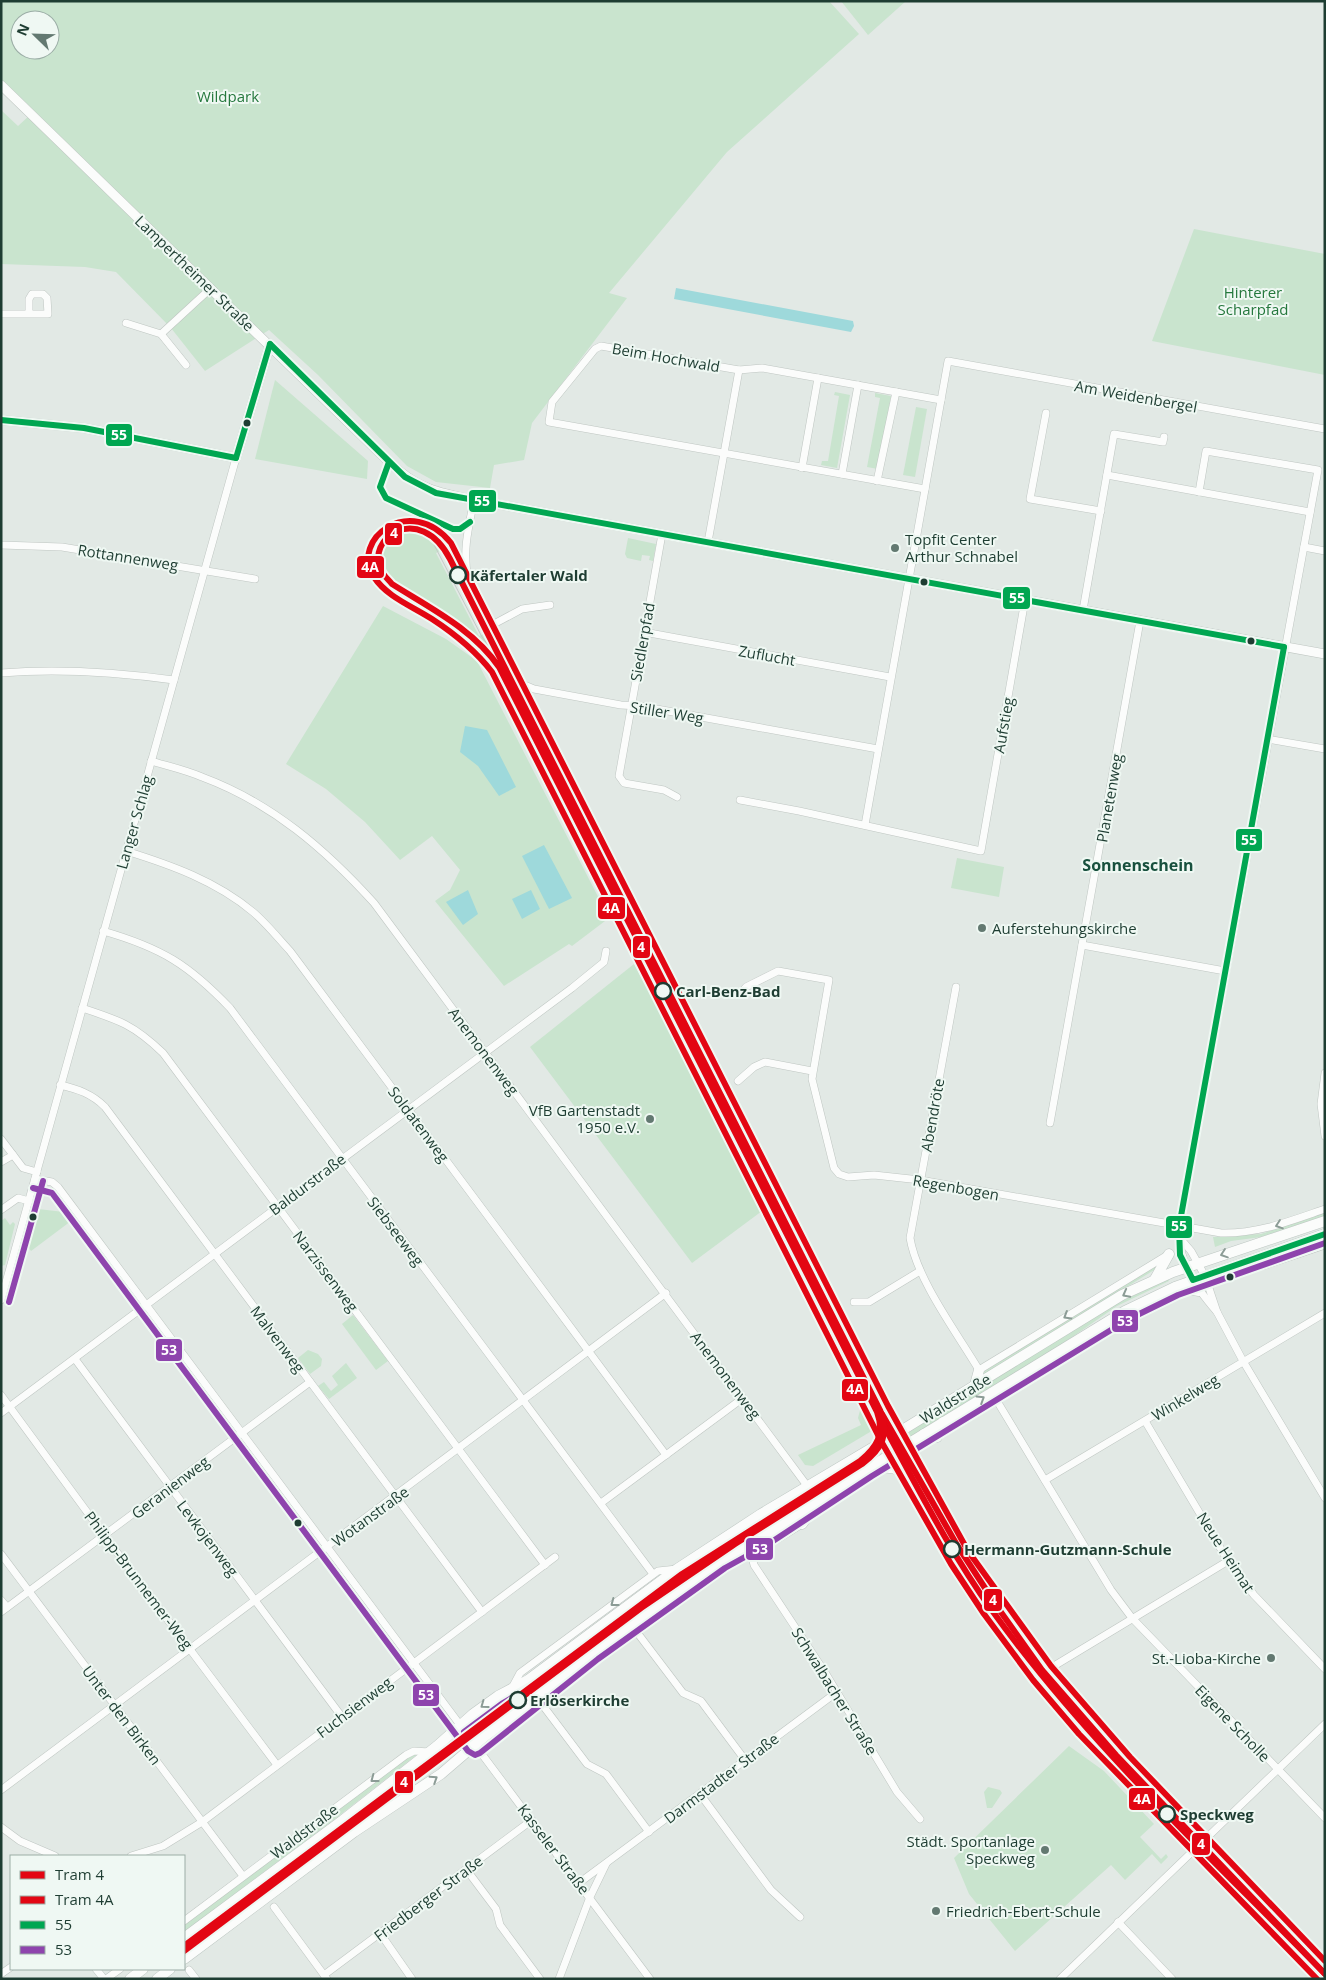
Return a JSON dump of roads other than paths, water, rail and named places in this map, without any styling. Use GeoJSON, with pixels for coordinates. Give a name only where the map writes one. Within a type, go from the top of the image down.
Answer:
{"type":"FeatureCollection","features":[{"type":"Feature","properties":{"kind":"main road","name":"Waldstraße"},"geometry":{"type":"LineString","coordinates":[[185,1937],[343,1820],[429,1752],[459,1725],[498,1696],[539,1672],[677,1569],[761,1514],[1122,1296],[1155,1279],[1186,1267],[1325,1220]]}},
{"type":"Feature","properties":{"kind":"main road","name":"Waldstraße"},"geometry":{"type":"LineString","coordinates":[[185,1958],[354,1832],[441,1774],[593,1652],[668,1596],[720,1561],[771,1532],[871,1466],[1125,1311],[1193,1280],[1325,1234]]}},
{"type":"Feature","properties":{"kind":"main road"},"geometry":{"type":"LineString","coordinates":[[1155,1279],[1169,1254]]}},
{"type":"Feature","properties":{"kind":"main road"},"geometry":{"type":"LineString","coordinates":[[1175,1287],[1199,1291]]}},
{"type":"Feature","properties":{"kind":"main road"},"geometry":{"type":"LineString","coordinates":[[975,1385],[980,1370]]}},
{"type":"Feature","properties":{"kind":"main road"},"geometry":{"type":"LineString","coordinates":[[914,1452],[921,1437],[937,1437],[943,1422]]}},
{"type":"Feature","properties":{"kind":"main road"},"geometry":{"type":"LineString","coordinates":[[871,1466],[890,1468]]}},
{"type":"Feature","properties":{"kind":"main road"},"geometry":{"type":"LineString","coordinates":[[802,1524],[820,1499]]}},
{"type":"Feature","properties":{"kind":"main road"},"geometry":{"type":"LineString","coordinates":[[130,1979],[142,1970]]}},
{"type":"Feature","properties":{"kind":"main road"},"geometry":{"type":"LineString","coordinates":[[157,1979],[169,1970]]}},
{"type":"Feature","properties":{"kind":"street","name":"Lampertheimer Straße"},"geometry":{"type":"LineString","coordinates":[[1,85],[405,477],[436,493],[1325,654]]}},
{"type":"Feature","properties":{"kind":"street"},"geometry":{"type":"LineString","coordinates":[[161,334],[211,288]]}},
{"type":"Feature","properties":{"kind":"street"},"geometry":{"type":"LineString","coordinates":[[1,314],[29,314]]}},
{"type":"Feature","properties":{"kind":"street"},"geometry":{"type":"LineString","coordinates":[[126,323],[161,334],[186,365]]}},
{"type":"Feature","properties":{"kind":"street","name":"Langer Schlag"},"geometry":{"type":"LineString","coordinates":[[1,1300],[5,1276],[29,1201],[204,570],[270,344]]}},
{"type":"Feature","properties":{"kind":"street","name":"Beim Hochwald"},"geometry":{"type":"LineString","coordinates":[[708,542],[724,455],[739,370],[600,346],[595,349],[552,402],[548,422],[724,455]]}},
{"type":"Feature","properties":{"kind":"street","name":"Am Weidenbergel"},"geometry":{"type":"LineString","coordinates":[[941,400],[948,361],[1325,429]]}},
{"type":"Feature","properties":{"kind":"street"},"geometry":{"type":"LineString","coordinates":[[739,370],[762,368],[941,400],[864,825],[740,800]]}},
{"type":"Feature","properties":{"kind":"street"},"geometry":{"type":"LineString","coordinates":[[802,468],[818,378]]}},
{"type":"Feature","properties":{"kind":"street"},"geometry":{"type":"LineString","coordinates":[[842,474],[858,385]]}},
{"type":"Feature","properties":{"kind":"street"},"geometry":{"type":"LineString","coordinates":[[877,481],[896,392]]}},
{"type":"Feature","properties":{"kind":"street"},"geometry":{"type":"LineString","coordinates":[[1046,413],[1030,498],[1101,511]]}},
{"type":"Feature","properties":{"kind":"street"},"geometry":{"type":"LineString","coordinates":[[1,420],[84,428],[236,458]]}},
{"type":"Feature","properties":{"kind":"street"},"geometry":{"type":"LineString","coordinates":[[1083,610],[1114,434],[1163,442],[1164,437]]}},
{"type":"Feature","properties":{"kind":"street"},"geometry":{"type":"LineString","coordinates":[[1199,492],[1206,451],[1318,470],[1179,1227],[1178,1246],[1186,1267],[1199,1291],[1217,1312]]}},
{"type":"Feature","properties":{"kind":"street"},"geometry":{"type":"LineString","coordinates":[[724,455],[925,489]]}},
{"type":"Feature","properties":{"kind":"street"},"geometry":{"type":"LineString","coordinates":[[1107,475],[1310,512]]}},
{"type":"Feature","properties":{"kind":"street","name":"Stiller Weg"},"geometry":{"type":"LineString","coordinates":[[474,500],[465,564],[468,577],[522,684],[534,689],[878,749]]}},
{"type":"Feature","properties":{"kind":"street","name":"Siedlerpfad"},"geometry":{"type":"LineString","coordinates":[[662,534],[618,776],[624,783],[664,790],[677,797]]}},
{"type":"Feature","properties":{"kind":"street","name":"Rottannenweg"},"geometry":{"type":"LineString","coordinates":[[1,545],[62,547],[255,579]]}},
{"type":"Feature","properties":{"kind":"street"},"geometry":{"type":"LineString","coordinates":[[1304,547],[1325,551]]}},
{"type":"Feature","properties":{"kind":"street","name":"Aufstieg"},"geometry":{"type":"LineString","coordinates":[[864,825],[981,851],[1025,600]]}},
{"type":"Feature","properties":{"kind":"street"},"geometry":{"type":"LineString","coordinates":[[492,625],[522,609],[550,605]]}},
{"type":"Feature","properties":{"kind":"street","name":"Planetenweg"},"geometry":{"type":"LineString","coordinates":[[1050,1123],[1140,621]]}},
{"type":"Feature","properties":{"kind":"street","name":"Zuflucht"},"geometry":{"type":"LineString","coordinates":[[644,632],[890,677]]}},
{"type":"Feature","properties":{"kind":"street"},"geometry":{"type":"LineString","coordinates":[[1,673],[75,670],[123,673],[174,680]]}},
{"type":"Feature","properties":{"kind":"street"},"geometry":{"type":"LineString","coordinates":[[1268,739],[1325,750]]}},
{"type":"Feature","properties":{"kind":"street","name":"Anemonenweg"},"geometry":{"type":"LineString","coordinates":[[151,761],[201,776],[232,789],[274,812],[308,837],[342,868],[374,903],[808,1487]]}},
{"type":"Feature","properties":{"kind":"street","name":"Soldatenweg"},"geometry":{"type":"LineString","coordinates":[[126,851],[171,865],[215,885],[253,912],[290,951],[666,1455]]}},
{"type":"Feature","properties":{"kind":"street","name":"Siebseeweg"},"geometry":{"type":"LineString","coordinates":[[104,931],[137,942],[172,958],[203,980],[230,1008],[653,1574]]}},
{"type":"Feature","properties":{"kind":"street"},"geometry":{"type":"LineString","coordinates":[[1082,945],[1225,971]]}},
{"type":"Feature","properties":{"kind":"street","name":"Baldurstraße"},"geometry":{"type":"LineString","coordinates":[[1,1413],[485,1053],[604,962],[606,951]]}},
{"type":"Feature","properties":{"kind":"street","name":"Regenbogen"},"geometry":{"type":"LineString","coordinates":[[740,993],[746,987],[778,971],[829,980],[812,1071],[813,1086],[823,1127],[834,1168],[839,1174],[848,1177],[889,1175],[1179,1227]]}},
{"type":"Feature","properties":{"kind":"street","name":"Abendröte"},"geometry":{"type":"LineString","coordinates":[[956,987],[910,1238],[912,1251],[920,1271],[980,1370]]}},
{"type":"Feature","properties":{"kind":"street","name":"Narzissenweg"},"geometry":{"type":"LineString","coordinates":[[82,1008],[118,1018],[143,1033],[163,1053],[545,1564]]}},
{"type":"Feature","properties":{"kind":"street"},"geometry":{"type":"LineString","coordinates":[[738,1081],[754,1067],[765,1062],[812,1071]]}},
{"type":"Feature","properties":{"kind":"street"},"geometry":{"type":"LineString","coordinates":[[1325,1074],[1321,1104],[1325,1136]]}},
{"type":"Feature","properties":{"kind":"street","name":"Malvenweg"},"geometry":{"type":"LineString","coordinates":[[60,1085],[84,1091],[96,1097],[105,1107],[482,1612]]}},
{"type":"Feature","properties":{"kind":"street","name":"Kasseler Straße"},"geometry":{"type":"LineString","coordinates":[[1,1139],[23,1168],[52,1182],[58,1187],[145,1306],[650,1979]]}},
{"type":"Feature","properties":{"kind":"street"},"geometry":{"type":"LineString","coordinates":[[1,1162],[13,1155]]}},
{"type":"Feature","properties":{"kind":"street"},"geometry":{"type":"LineString","coordinates":[[1,1210],[18,1198],[29,1201]]}},
{"type":"Feature","properties":{"kind":"street"},"geometry":{"type":"LineString","coordinates":[[1179,1227],[1242,1234],[1265,1229],[1325,1209]]}},
{"type":"Feature","properties":{"kind":"street"},"geometry":{"type":"LineString","coordinates":[[1179,1237],[1205,1276],[1217,1312],[1243,1361],[1325,1498]]}},
{"type":"Feature","properties":{"kind":"street","name":"Waldstraße"},"geometry":{"type":"LineString","coordinates":[[1250,1261],[1263,1266],[1325,1245]]}},
{"type":"Feature","properties":{"kind":"street","name":"Waldstraße"},"geometry":{"type":"LineString","coordinates":[[980,1370],[1169,1254],[1178,1246]]}},
{"type":"Feature","properties":{"kind":"street"},"geometry":{"type":"LineString","coordinates":[[854,1302],[869,1302],[920,1271]]}},
{"type":"Feature","properties":{"kind":"street","name":"Wotanstraße"},"geometry":{"type":"LineString","coordinates":[[1,1790],[666,1294]]}},
{"type":"Feature","properties":{"kind":"street","name":"Waldstraße"},"geometry":{"type":"LineString","coordinates":[[937,1437],[1107,1333],[1121,1322],[1125,1311]]}},
{"type":"Feature","properties":{"kind":"street","name":"Winkelweg"},"geometry":{"type":"LineString","coordinates":[[1045,1480],[1325,1313]]}},
{"type":"Feature","properties":{"kind":"street","name":"Levkojenweg"},"geometry":{"type":"LineString","coordinates":[[75,1359],[342,1717]]}},
{"type":"Feature","properties":{"kind":"street","name":"Geranienweg"},"geometry":{"type":"LineString","coordinates":[[4,1610],[310,1382]]}},
{"type":"Feature","properties":{"kind":"street","name":"Philipp-Brunnemer-Weg"},"geometry":{"type":"LineString","coordinates":[[1,1395],[104,1536],[278,1765]]}},
{"type":"Feature","properties":{"kind":"street"},"geometry":{"type":"LineString","coordinates":[[601,1504],[742,1398]]}},
{"type":"Feature","properties":{"kind":"street","name":"Eigene Scholle"},"geometry":{"type":"LineString","coordinates":[[997,1400],[1111,1590],[1132,1618],[1325,1818]]}},
{"type":"Feature","properties":{"kind":"street","name":"Neue Heimat"},"geometry":{"type":"LineString","coordinates":[[1145,1421],[1228,1561],[1254,1595],[1325,1669]]}},
{"type":"Feature","properties":{"kind":"street"},"geometry":{"type":"LineString","coordinates":[[914,1452],[914,1459],[985,1580],[1049,1668],[1096,1723],[1206,1838],[1234,1873],[1325,1969]]}},
{"type":"Feature","properties":{"kind":"street"},"geometry":{"type":"LineString","coordinates":[[890,1468],[900,1473],[973,1595],[1034,1678],[1080,1732],[1193,1851],[1231,1883],[1323,1979]]}},
{"type":"Feature","properties":{"kind":"street"},"geometry":{"type":"LineString","coordinates":[[908,1486],[924,1477]]}},
{"type":"Feature","properties":{"kind":"street","name":"Schwalbacher Straße"},"geometry":{"type":"LineString","coordinates":[[802,1524],[755,1553],[753,1560],[897,1792],[920,1819]]}},
{"type":"Feature","properties":{"kind":"street","name":"Unter den Birken"},"geometry":{"type":"LineString","coordinates":[[1,1554],[243,1876]]}},
{"type":"Feature","properties":{"kind":"street","name":"Fuchsienweg"},"geometry":{"type":"LineString","coordinates":[[134,1855],[163,1846],[202,1822],[555,1557]]}},
{"type":"Feature","properties":{"kind":"street"},"geometry":{"type":"LineString","coordinates":[[1034,1678],[1228,1561]]}},
{"type":"Feature","properties":{"kind":"street","name":"Waldstraße"},"geometry":{"type":"LineString","coordinates":[[512,1688],[520,1673],[658,1570],[677,1569]]}},
{"type":"Feature","properties":{"kind":"street"},"geometry":{"type":"LineString","coordinates":[[1,1600],[4,1610]]}},
{"type":"Feature","properties":{"kind":"street"},"geometry":{"type":"LineString","coordinates":[[639,1635],[683,1693],[702,1701],[745,1760]]}},
{"type":"Feature","properties":{"kind":"street","name":"Darmstadter Straße"},"geometry":{"type":"LineString","coordinates":[[579,1883],[836,1692]]}},
{"type":"Feature","properties":{"kind":"street"},"geometry":{"type":"LineString","coordinates":[[544,1707],[587,1764],[606,1774],[649,1832]]}},
{"type":"Feature","properties":{"kind":"street"},"geometry":{"type":"LineString","coordinates":[[1060,1979],[1325,1724]]}},
{"type":"Feature","properties":{"kind":"street","name":"Waldstraße"},"geometry":{"type":"LineString","coordinates":[[185,1920],[406,1755],[414,1751],[429,1752]]}},
{"type":"Feature","properties":{"kind":"street"},"geometry":{"type":"LineString","coordinates":[[700,1794],[771,1890],[800,1917]]}},
{"type":"Feature","properties":{"kind":"street","name":"Friedberger Straße"},"geometry":{"type":"LineString","coordinates":[[326,1977],[380,1933],[532,1820]]}},
{"type":"Feature","properties":{"kind":"street"},"geometry":{"type":"LineString","coordinates":[[1,1826],[20,1841],[53,1855]]}},
{"type":"Feature","properties":{"kind":"street","name":"Darmstadter Straße"},"geometry":{"type":"LineString","coordinates":[[559,1979],[590,1897],[606,1864]]}},
{"type":"Feature","properties":{"kind":"street"},"geometry":{"type":"LineString","coordinates":[[466,1869],[496,1909],[500,1925],[540,1979]]}},
{"type":"Feature","properties":{"kind":"street"},"geometry":{"type":"LineString","coordinates":[[274,1907],[326,1977]]}},
{"type":"Feature","properties":{"kind":"street"},"geometry":{"type":"LineString","coordinates":[[1118,1922],[1172,1979]]}},
{"type":"Feature","properties":{"kind":"street"},"geometry":{"type":"LineString","coordinates":[[380,1933],[412,1979]]}},
{"type":"Feature","properties":{"kind":"street"},"geometry":{"type":"LineString","coordinates":[[105,1979],[118,1970]]}},
{"type":"Feature","properties":{"kind":"street"},"geometry":{"type":"LineString","coordinates":[[189,1970],[196,1979]]}},
{"type":"Feature","properties":{"kind":"water"},"geometry":{"type":"Polygon","coordinates":[[[676,288],[853,321],[854,326],[851,332],[674,299],[676,288]]]}},
{"type":"Feature","properties":{"kind":"water"},"geometry":{"type":"Polygon","coordinates":[[[465,726],[487,730],[516,787],[499,796],[478,766],[460,752],[465,726]]]}},
{"type":"Feature","properties":{"kind":"water"},"geometry":{"type":"Polygon","coordinates":[[[544,845],[572,898],[549,909],[522,856],[544,845]]]}},
{"type":"Feature","properties":{"kind":"water"},"geometry":{"type":"Polygon","coordinates":[[[468,890],[478,914],[463,925],[446,902],[468,890]]]}},
{"type":"Feature","properties":{"kind":"water"},"geometry":{"type":"Polygon","coordinates":[[[531,890],[540,909],[522,919],[512,899],[531,890]]]}},
{"type":"Feature","properties":{"kind":"tram line","name":"4A"},"geometry":{"type":"LineString","coordinates":[[1317,1979],[1079,1734],[1033,1680],[984,1614],[951,1564],[881,1441],[492,672],[457,637],[432,619],[393,596],[374,577],[368,563],[370,549],[377,536],[388,527],[402,522],[419,522],[435,529],[451,543],[888,1406],[968,1551],[1051,1666],[1130,1757],[1325,1961]]}},
{"type":"Feature","properties":{"kind":"tram line","name":"4"},"geometry":{"type":"LineString","coordinates":[[185,1945],[682,1574],[860,1461],[871,1451],[880,1433],[877,1412],[499,667],[477,641],[464,630],[392,584],[382,572],[378,559],[380,547],[387,538],[398,531],[410,529],[424,532],[438,542],[450,559],[880,1410],[884,1434],[875,1453],[862,1464],[735,1544],[641,1608],[185,1950]]}},
{"type":"Feature","properties":{"kind":"tram line"},"geometry":{"type":"LineString","coordinates":[[400,530],[416,529],[430,537],[482,637],[501,661]]}},
{"type":"Feature","properties":{"kind":"tram line","name":"4"},"geometry":{"type":"LineString","coordinates":[[882,1414],[957,1545],[998,1608],[1042,1670],[1116,1755],[1325,1974]]}},
{"type":"Feature","properties":{"kind":"tram line","name":"4"},"geometry":{"type":"LineString","coordinates":[[879,1417],[960,1563],[991,1609],[1028,1658],[1067,1706],[1151,1798],[1325,1974]]}},
{"type":"Feature","properties":{"kind":"place","name":"Topfit Center Arthur Schnabel"},"geometry":{"type":"Point","coordinates":[895,548]}},
{"type":"Feature","properties":{"kind":"place","name":"Käfertaler Wald"},"geometry":{"type":"Point","coordinates":[458,575]}},
{"type":"Feature","properties":{"kind":"place","name":"Auferstehungskirche"},"geometry":{"type":"Point","coordinates":[982,928]}},
{"type":"Feature","properties":{"kind":"place","name":"Carl-Benz-Bad"},"geometry":{"type":"Point","coordinates":[663,991]}},
{"type":"Feature","properties":{"kind":"place","name":"VfB Gartenstadt 1950 e.V."},"geometry":{"type":"Point","coordinates":[650,1119]}},
{"type":"Feature","properties":{"kind":"place","name":"Hermann-Gutzmann-Schule"},"geometry":{"type":"Point","coordinates":[952,1549]}},
{"type":"Feature","properties":{"kind":"place","name":"St.-Lioba-Kirche"},"geometry":{"type":"Point","coordinates":[1271,1658]}},
{"type":"Feature","properties":{"kind":"place","name":"Erlöserkirche"},"geometry":{"type":"Point","coordinates":[518,1700]}},
{"type":"Feature","properties":{"kind":"place","name":"Speckweg"},"geometry":{"type":"Point","coordinates":[1167,1814]}},
{"type":"Feature","properties":{"kind":"place","name":"Städt. Sportanlage Speckweg"},"geometry":{"type":"Point","coordinates":[1045,1850]}},
{"type":"Feature","properties":{"kind":"place","name":"Friedrich-Ebert-Schule"},"geometry":{"type":"Point","coordinates":[936,1911]}},
{"type":"Feature","properties":{"kind":"district","name":"Sonnenschein"},"geometry":{"type":"Point","coordinates":[1138,865]}},
{"type":"Feature","properties":{"kind":"park label","name":"Wildpark"},"geometry":{"type":"Point","coordinates":[228,96]}},
{"type":"Feature","properties":{"kind":"park label","name":"Hinterer Scharpfad"},"geometry":{"type":"Point","coordinates":[1253,300]}}]}
